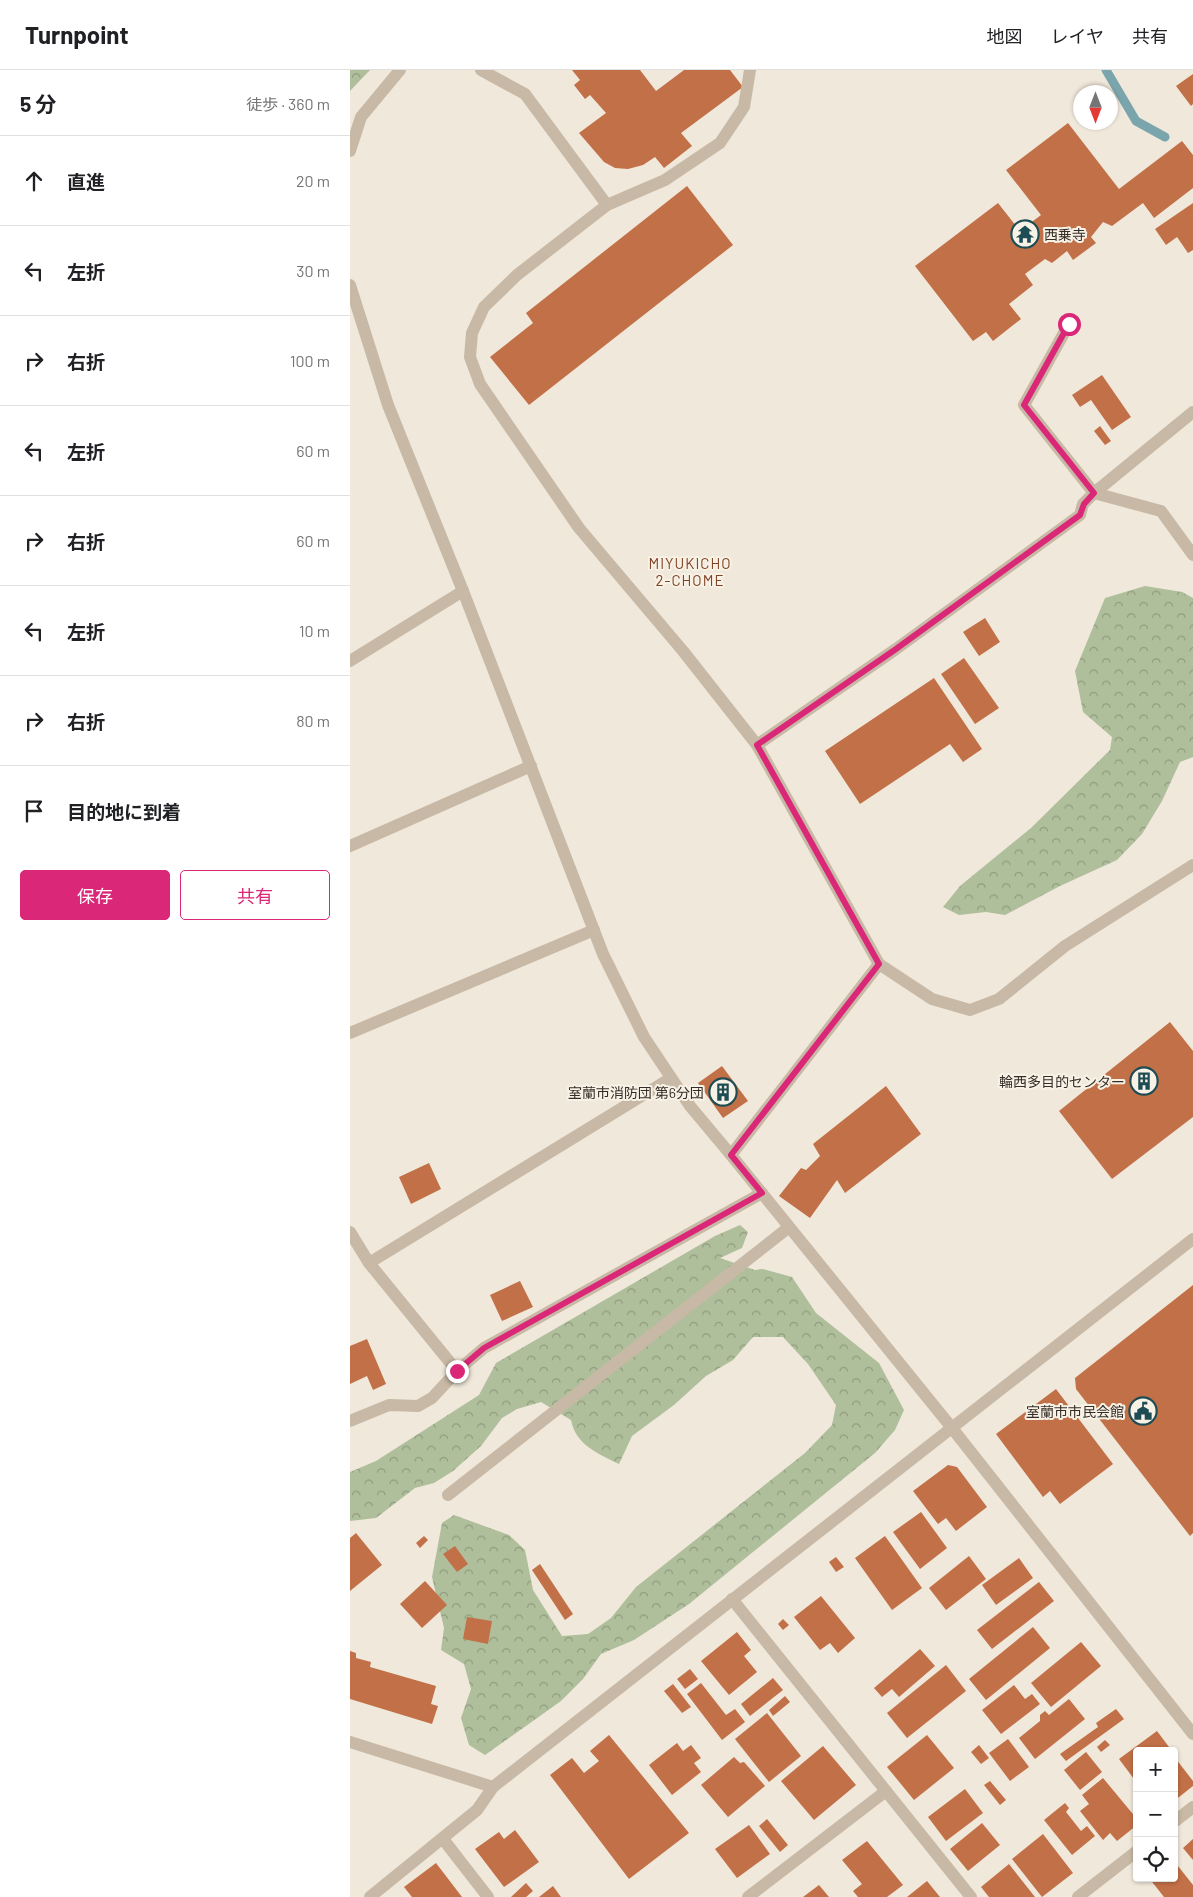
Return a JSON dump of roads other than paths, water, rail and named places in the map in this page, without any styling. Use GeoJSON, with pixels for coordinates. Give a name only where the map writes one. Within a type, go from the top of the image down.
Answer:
{"type":"FeatureCollection","features":[{"type":"Feature","properties":{"kind":"street"},"geometry":{"type":"LineString","coordinates":[[350,151],[361,117],[400,70]]}},
{"type":"Feature","properties":{"kind":"street"},"geometry":{"type":"LineString","coordinates":[[481,70],[525,94],[607,205]]}},
{"type":"Feature","properties":{"kind":"street"},"geometry":{"type":"LineString","coordinates":[[750,70],[744,107],[720,143],[665,180],[607,205],[516,275],[484,307],[472,332],[470,358],[480,384],[496,410],[579,528],[683,651],[757,745],[879,964],[932,999],[970,1010],[998,999],[1065,946],[1193,865]]}},
{"type":"Feature","properties":{"kind":"street"},"geometry":{"type":"LineString","coordinates":[[350,285],[388,405],[463,591],[594,930],[644,1037],[690,1106],[952,1428],[1193,1734]]}},
{"type":"Feature","properties":{"kind":"street"},"geometry":{"type":"LineString","coordinates":[[1069,324],[1024,405],[1094,493],[1161,511],[1193,555]]}},
{"type":"Feature","properties":{"kind":"street"},"geometry":{"type":"LineString","coordinates":[[757,745],[896,649],[1080,515],[1084,504],[1094,493],[1193,412]]}},
{"type":"Feature","properties":{"kind":"street"},"geometry":{"type":"LineString","coordinates":[[350,661],[463,591]]}},
{"type":"Feature","properties":{"kind":"street"},"geometry":{"type":"LineString","coordinates":[[350,846],[531,766]]}},
{"type":"Feature","properties":{"kind":"street"},"geometry":{"type":"LineString","coordinates":[[350,1033],[594,930]]}},
{"type":"Feature","properties":{"kind":"street"},"geometry":{"type":"LineString","coordinates":[[731,1155],[879,964]]}},
{"type":"Feature","properties":{"kind":"street"},"geometry":{"type":"LineString","coordinates":[[369,1263],[671,1078]]}},
{"type":"Feature","properties":{"kind":"street"},"geometry":{"type":"LineString","coordinates":[[350,1421],[389,1405],[418,1406],[432,1398],[457,1371],[484,1348],[762,1193]]}},
{"type":"Feature","properties":{"kind":"street"},"geometry":{"type":"LineString","coordinates":[[448,1495],[788,1228]]}},
{"type":"Feature","properties":{"kind":"street"},"geometry":{"type":"LineString","coordinates":[[350,1232],[369,1263],[457,1371]]}},
{"type":"Feature","properties":{"kind":"street"},"geometry":{"type":"LineString","coordinates":[[370,1897],[444,1839],[477,1810],[493,1787],[1193,1239]]}},
{"type":"Feature","properties":{"kind":"street"},"geometry":{"type":"LineString","coordinates":[[732,1599],[971,1897]]}},
{"type":"Feature","properties":{"kind":"street"},"geometry":{"type":"LineString","coordinates":[[350,1742],[493,1787]]}},
{"type":"Feature","properties":{"kind":"street"},"geometry":{"type":"LineString","coordinates":[[748,1897],[886,1791]]}},
{"type":"Feature","properties":{"kind":"street"},"geometry":{"type":"LineString","coordinates":[[1178,1819],[1193,1807]]}},
{"type":"Feature","properties":{"kind":"street"},"geometry":{"type":"LineString","coordinates":[[444,1839],[488,1897]]}},
{"type":"Feature","properties":{"kind":"street"},"geometry":{"type":"LineString","coordinates":[[1078,1897],[1133,1854]]}},
{"type":"Feature","properties":{"kind":"waterway"},"geometry":{"type":"LineString","coordinates":[[1106,70],[1136,121],[1165,137]]}},
{"type":"Feature","properties":{"kind":"place","name":"西乗寺"},"geometry":{"type":"Point","coordinates":[1025,234]}},
{"type":"Feature","properties":{"kind":"place","name":"輪西多目的センター"},"geometry":{"type":"Point","coordinates":[1144,1081]}},
{"type":"Feature","properties":{"kind":"place","name":"室蘭市消防団 第6分団"},"geometry":{"type":"Point","coordinates":[723,1092]}},
{"type":"Feature","properties":{"kind":"place","name":"室蘭市市民会館"},"geometry":{"type":"Point","coordinates":[1143,1411]}},
{"type":"Feature","properties":{"kind":"district","name":"MIYUKICHO 2-CHOME"},"geometry":{"type":"Point","coordinates":[690,572]}}]}
